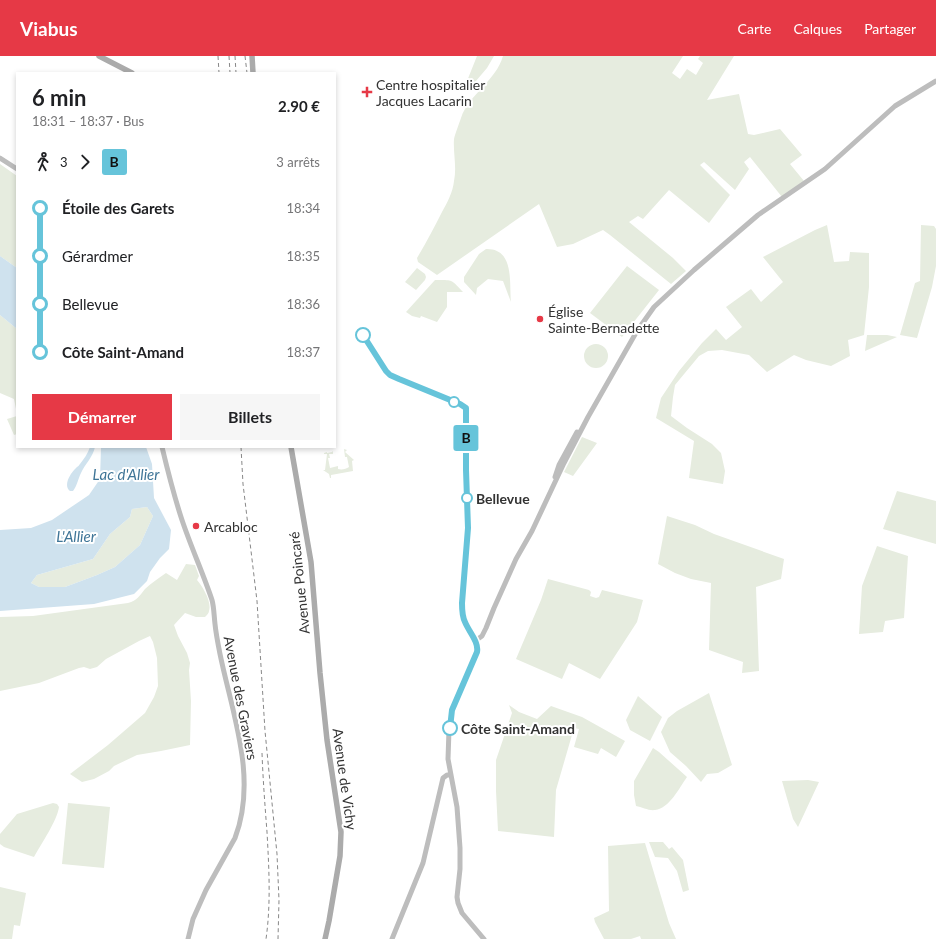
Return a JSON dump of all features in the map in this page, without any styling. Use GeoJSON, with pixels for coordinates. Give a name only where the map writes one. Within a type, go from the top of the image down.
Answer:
{"type":"FeatureCollection","features":[{"type":"Feature","properties":{"kind":"main road"},"geometry":{"type":"LineString","coordinates":[[99,56],[130,72]]}},
{"type":"Feature","properties":{"kind":"main road"},"geometry":{"type":"LineString","coordinates":[[252,56],[253,72]]}},
{"type":"Feature","properties":{"kind":"main road"},"geometry":{"type":"LineString","coordinates":[[484,939],[462,913],[457,897],[460,841],[457,807],[448,759],[449,730],[452,710],[477,652],[475,641],[482,636],[508,575],[588,417],[637,331],[654,307],[694,270],[758,215],[825,169],[895,106],[936,82]]}},
{"type":"Feature","properties":{"kind":"main road"},"geometry":{"type":"LineString","coordinates":[[0,158],[16,168]]}},
{"type":"Feature","properties":{"kind":"main road"},"geometry":{"type":"LineString","coordinates":[[525,542],[529,530],[553,482],[559,465],[576,434],[588,417]]}},
{"type":"Feature","properties":{"kind":"main road","name":"Avenue des Graviers"},"geometry":{"type":"LineString","coordinates":[[162,448],[174,496],[212,601],[220,655],[236,720],[244,774],[244,796],[241,818],[234,838],[206,890],[193,919],[188,939]]}},
{"type":"Feature","properties":{"kind":"main road","name":"Avenue Poincaré"},"geometry":{"type":"LineString","coordinates":[[290,448],[311,562],[324,718]]}},
{"type":"Feature","properties":{"kind":"main road","name":"Avenue de Vichy"},"geometry":{"type":"LineString","coordinates":[[324,718],[326,740],[341,832],[340,856],[325,939]]}},
{"type":"Feature","properties":{"kind":"main road"},"geometry":{"type":"LineString","coordinates":[[392,939],[423,863],[443,778],[450,775]]}},
{"type":"Feature","properties":{"kind":"main road"},"geometry":{"type":"LineString","coordinates":[[441,786],[452,783]]}},
{"type":"Feature","properties":{"kind":"main road","name":"Avenue des Graviers"},"geometry":{"type":"LineString","coordinates":[[191,939],[201,902]]}},
{"type":"Feature","properties":{"kind":"shaded area"},"geometry":{"type":"Polygon","coordinates":[[[477,56],[494,56],[487,68],[470,88],[465,86],[477,56]]]}},
{"type":"Feature","properties":{"kind":"shaded area"},"geometry":{"type":"Polygon","coordinates":[[[503,56],[683,56],[672,73],[680,79],[687,69],[696,75],[703,63],[698,59],[700,56],[734,56],[707,100],[739,94],[748,134],[754,135],[780,129],[802,155],[790,164],[804,181],[782,197],[750,157],[744,162],[749,169],[735,190],[704,162],[700,165],[730,195],[709,223],[669,190],[643,219],[638,216],[629,222],[673,258],[686,271],[671,284],[603,230],[573,244],[557,247],[539,204],[437,275],[418,262],[417,258],[450,197],[455,176],[454,139],[461,118],[470,102],[495,73],[503,56]]]}},
{"type":"Feature","properties":{"kind":"shaded area"},"geometry":{"type":"Polygon","coordinates":[[[0,164],[16,175],[16,267],[0,256],[0,164]]]}},
{"type":"Feature","properties":{"kind":"shaded area"},"geometry":{"type":"Polygon","coordinates":[[[827,225],[834,262],[849,261],[850,252],[869,253],[869,287],[864,335],[848,340],[850,356],[831,366],[806,360],[794,355],[767,372],[749,355],[722,350],[708,351],[699,356],[675,385],[671,416],[712,444],[721,453],[725,471],[723,484],[689,478],[694,441],[656,418],[661,398],[679,371],[702,343],[716,329],[726,340],[742,327],[726,307],[751,289],[761,302],[783,282],[763,257],[827,225]]]}},
{"type":"Feature","properties":{"kind":"shaded area"},"geometry":{"type":"Polygon","coordinates":[[[921,225],[934,226],[936,229],[936,266],[932,287],[917,338],[900,335],[915,283],[920,281],[921,225]]]}},
{"type":"Feature","properties":{"kind":"shaded area"},"geometry":{"type":"Polygon","coordinates":[[[486,249],[495,250],[502,254],[506,261],[509,268],[511,302],[503,281],[488,279],[477,288],[476,295],[464,282],[464,277],[479,254],[486,249]]]}},
{"type":"Feature","properties":{"kind":"shaded area"},"geometry":{"type":"Polygon","coordinates":[[[627,266],[659,290],[622,337],[590,313],[627,266]]]}},
{"type":"Feature","properties":{"kind":"shaded area"},"geometry":{"type":"Polygon","coordinates":[[[417,268],[425,274],[426,277],[416,290],[405,282],[417,268]]]}},
{"type":"Feature","properties":{"kind":"shaded area"},"geometry":{"type":"Polygon","coordinates":[[[435,280],[451,281],[463,292],[447,292],[447,307],[437,322],[421,316],[420,318],[412,316],[406,312],[435,280]]]}},
{"type":"Feature","properties":{"kind":"shaded area"},"geometry":{"type":"Polygon","coordinates":[[[0,315],[16,328],[16,409],[14,399],[0,393],[0,315]]]}},
{"type":"Feature","properties":{"kind":"shaded area"},"geometry":{"type":"Polygon","coordinates":[[[867,335],[887,335],[897,337],[865,351],[867,335]]]}},
{"type":"Feature","properties":{"kind":"shaded area"},"geometry":{"type":"Polygon","coordinates":[[[596,344],[601,345],[607,351],[607,361],[601,367],[596,368],[591,367],[585,361],[584,356],[585,351],[591,345],[596,344]]]}},
{"type":"Feature","properties":{"kind":"shaded area"},"geometry":{"type":"Polygon","coordinates":[[[16,416],[16,434],[14,435],[7,419],[16,416]]]}},
{"type":"Feature","properties":{"kind":"shaded area"},"geometry":{"type":"Polygon","coordinates":[[[582,437],[597,443],[573,476],[564,472],[582,437]]]}},
{"type":"Feature","properties":{"kind":"shaded area"},"geometry":{"type":"Polygon","coordinates":[[[344,449],[347,450],[345,452],[354,460],[352,461],[353,471],[331,475],[330,478],[329,474],[323,470],[325,470],[327,454],[324,453],[333,451],[333,454],[329,454],[330,458],[328,458],[330,468],[338,466],[338,469],[344,469],[349,467],[344,449]]]}},
{"type":"Feature","properties":{"kind":"shaded area"},"geometry":{"type":"Polygon","coordinates":[[[897,491],[936,501],[936,544],[883,529],[897,491]]]}},
{"type":"Feature","properties":{"kind":"shaded area"},"geometry":{"type":"Polygon","coordinates":[[[147,507],[153,516],[140,545],[115,567],[65,587],[39,587],[31,583],[37,575],[93,559],[110,534],[130,517],[132,509],[147,507]]]}},
{"type":"Feature","properties":{"kind":"shaded area"},"geometry":{"type":"Polygon","coordinates":[[[667,516],[695,525],[714,534],[784,559],[781,579],[756,587],[759,671],[742,673],[743,662],[709,650],[711,583],[691,579],[658,564],[667,516]]]}},
{"type":"Feature","properties":{"kind":"shaded area"},"geometry":{"type":"Polygon","coordinates":[[[877,546],[908,556],[904,618],[885,621],[883,632],[859,634],[862,586],[877,546]]]}},
{"type":"Feature","properties":{"kind":"shaded area"},"geometry":{"type":"Polygon","coordinates":[[[186,564],[195,565],[199,576],[197,580],[206,595],[210,607],[209,612],[205,617],[196,617],[185,613],[174,625],[190,663],[190,745],[137,755],[114,766],[109,771],[94,779],[82,782],[70,774],[108,745],[145,713],[154,697],[158,686],[157,658],[153,642],[150,636],[106,659],[97,667],[90,669],[84,667],[79,668],[39,683],[0,691],[0,617],[33,616],[128,603],[136,599],[147,587],[166,573],[177,580],[186,564]]]}},
{"type":"Feature","properties":{"kind":"shaded area"},"geometry":{"type":"Polygon","coordinates":[[[548,579],[589,590],[591,592],[590,596],[596,598],[599,597],[602,590],[643,600],[637,622],[600,679],[569,663],[562,679],[516,659],[541,600],[548,579]]]}},
{"type":"Feature","properties":{"kind":"shaded area"},"geometry":{"type":"Polygon","coordinates":[[[709,693],[732,765],[718,773],[707,774],[701,782],[670,752],[661,732],[668,718],[677,711],[709,693]]]}},
{"type":"Feature","properties":{"kind":"shaded area"},"geometry":{"type":"Polygon","coordinates":[[[638,696],[662,717],[650,741],[630,730],[626,720],[638,696]]]}},
{"type":"Feature","properties":{"kind":"shaded area"},"geometry":{"type":"Polygon","coordinates":[[[509,705],[519,712],[537,719],[551,706],[582,717],[625,741],[616,757],[601,748],[598,754],[574,747],[579,729],[574,728],[556,790],[554,837],[498,831],[496,760],[512,713],[509,705]]]}},
{"type":"Feature","properties":{"kind":"shaded area"},"geometry":{"type":"Polygon","coordinates":[[[653,748],[687,777],[670,802],[655,810],[636,806],[634,795],[634,781],[653,748]]]}},
{"type":"Feature","properties":{"kind":"shaded area"},"geometry":{"type":"Polygon","coordinates":[[[808,780],[819,782],[798,827],[793,819],[782,781],[808,780]]]}},
{"type":"Feature","properties":{"kind":"shaded area"},"geometry":{"type":"Polygon","coordinates":[[[53,803],[57,804],[59,807],[58,813],[34,857],[4,847],[0,844],[0,834],[17,814],[53,803]]]}},
{"type":"Feature","properties":{"kind":"shaded area"},"geometry":{"type":"Polygon","coordinates":[[[68,803],[110,807],[104,868],[62,864],[68,803]]]}},
{"type":"Feature","properties":{"kind":"shaded area"},"geometry":{"type":"Polygon","coordinates":[[[649,842],[663,842],[669,849],[672,847],[683,860],[689,890],[683,892],[677,871],[668,858],[655,857],[649,842]]]}},
{"type":"Feature","properties":{"kind":"shaded area"},"geometry":{"type":"Polygon","coordinates":[[[645,843],[669,923],[676,939],[641,939],[640,936],[631,939],[604,939],[594,918],[609,911],[608,846],[645,843]]]}},
{"type":"Feature","properties":{"kind":"shaded area"},"geometry":{"type":"Polygon","coordinates":[[[0,887],[26,893],[20,926],[14,925],[12,939],[0,939],[0,887]]]}},
{"type":"Feature","properties":{"kind":"water"},"geometry":{"type":"Polygon","coordinates":[[[0,256],[16,267],[16,328],[0,315],[0,256]]]}},
{"type":"Feature","properties":{"kind":"water"},"geometry":{"type":"Polygon","coordinates":[[[90,448],[95,448],[73,491],[70,491],[67,486],[69,477],[87,454],[90,448]]]}},
{"type":"Feature","properties":{"kind":"water","name":"L'Allier"},"geometry":{"type":"Polygon","coordinates":[[[101,448],[146,448],[152,464],[154,498],[171,530],[169,549],[160,558],[150,572],[147,581],[134,594],[94,604],[0,611],[0,530],[31,528],[52,520],[89,495],[100,479],[101,448]],[[147,507],[132,509],[130,517],[110,534],[93,559],[37,575],[31,583],[39,587],[65,587],[115,567],[140,545],[153,516],[147,507]]]}},
{"type":"Feature","properties":{"kind":"railway"},"geometry":{"type":"LineString","coordinates":[[218,56],[219,72]]}},
{"type":"Feature","properties":{"kind":"railway"},"geometry":{"type":"LineString","coordinates":[[229,56],[230,72]]}},
{"type":"Feature","properties":{"kind":"railway"},"geometry":{"type":"LineString","coordinates":[[235,56],[236,72]]}},
{"type":"Feature","properties":{"kind":"railway"},"geometry":{"type":"LineString","coordinates":[[245,56],[247,72]]}},
{"type":"Feature","properties":{"kind":"railway"},"geometry":{"type":"LineString","coordinates":[[241,448],[243,484],[257,601],[265,731],[277,854],[279,900],[278,939]]}},
{"type":"Feature","properties":{"kind":"railway"},"geometry":{"type":"LineString","coordinates":[[262,753],[269,872],[269,913],[266,939]]}},
{"type":"Feature","properties":{"kind":"bus line","name":"B"},"geometry":{"type":"LineString","coordinates":[[363,335],[374,354],[390,375],[460,404],[466,408],[468,528],[462,610],[465,623],[478,648],[452,710],[450,728]]}},
{"type":"Feature","properties":{"kind":"place","name":"Centre hospitalier Jacques Lacarin"},"geometry":{"type":"Point","coordinates":[367,92]}},
{"type":"Feature","properties":{"kind":"place","name":"Église Sainte-Bernadette"},"geometry":{"type":"Point","coordinates":[540,319]}},
{"type":"Feature","properties":{"kind":"place","name":"Bellevue"},"geometry":{"type":"Point","coordinates":[467,498]}},
{"type":"Feature","properties":{"kind":"place","name":"Arcabloc"},"geometry":{"type":"Point","coordinates":[196,526]}},
{"type":"Feature","properties":{"kind":"place","name":"Côte Saint-Amand"},"geometry":{"type":"Point","coordinates":[450,728]}},
{"type":"Feature","properties":{"kind":"water label","name":"Lac d'Allier"},"geometry":{"type":"Point","coordinates":[126,474]}}]}
